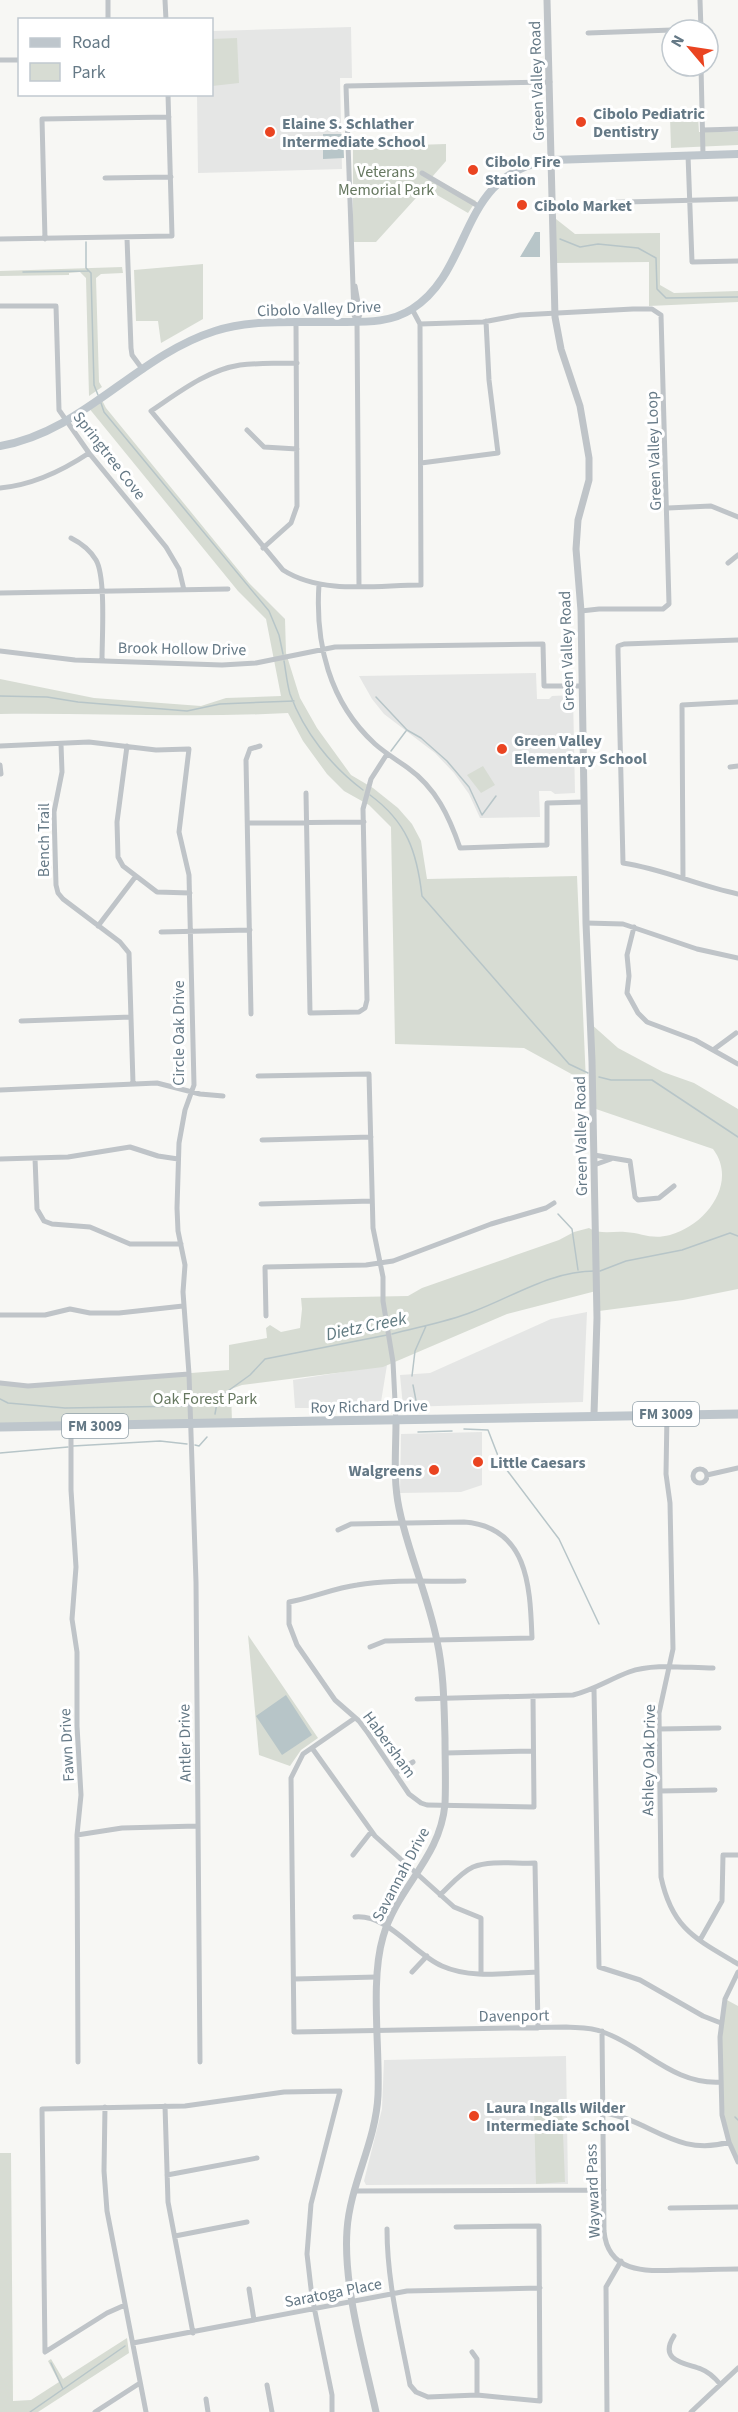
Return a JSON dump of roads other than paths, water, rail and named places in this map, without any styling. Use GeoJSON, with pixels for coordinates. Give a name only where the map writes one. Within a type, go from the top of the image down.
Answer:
{"type":"FeatureCollection","features":[{"type":"Feature","properties":{"kind":"main road","name":"Cibolo Valley Drive"},"geometry":{"type":"LineString","coordinates":[[0,446],[35,437],[65,422],[178,347],[217,330],[250,324],[357,322],[388,319],[412,309],[434,289],[480,207],[496,185],[512,172],[538,162],[552,160],[738,154]]}},
{"type":"Feature","properties":{"kind":"main road","name":"Roy Richard Drive"},"geometry":{"type":"LineString","coordinates":[[0,1427],[71,1426],[190,1419],[396,1421],[594,1414],[738,1414]]}},
{"type":"Feature","properties":{"kind":"street"},"geometry":{"type":"LineString","coordinates":[[108,0],[108,18]]}},
{"type":"Feature","properties":{"kind":"street"},"geometry":{"type":"LineString","coordinates":[[165,0],[166,18]]}},
{"type":"Feature","properties":{"kind":"street","name":"Green Valley Road"},"geometry":{"type":"LineString","coordinates":[[548,0],[555,313],[561,349],[580,406],[589,458],[589,480],[576,537],[576,570],[581,611],[586,923],[596,1246],[594,1414]]}},
{"type":"Feature","properties":{"kind":"street"},"geometry":{"type":"LineString","coordinates":[[700,0],[701,18]]}},
{"type":"Feature","properties":{"kind":"street"},"geometry":{"type":"LineString","coordinates":[[588,33],[660,30]]}},
{"type":"Feature","properties":{"kind":"street"},"geometry":{"type":"LineString","coordinates":[[0,60],[18,60]]}},
{"type":"Feature","properties":{"kind":"street"},"geometry":{"type":"LineString","coordinates":[[701,78],[703,155]]}},
{"type":"Feature","properties":{"kind":"street"},"geometry":{"type":"LineString","coordinates":[[359,586],[357,322],[360,314],[353,280],[346,86],[550,82]]}},
{"type":"Feature","properties":{"kind":"street"},"geometry":{"type":"LineString","coordinates":[[0,239],[172,236],[168,96]]}},
{"type":"Feature","properties":{"kind":"street"},"geometry":{"type":"LineString","coordinates":[[45,239],[42,119],[169,117]]}},
{"type":"Feature","properties":{"kind":"street"},"geometry":{"type":"LineString","coordinates":[[703,130],[738,129]]}},
{"type":"Feature","properties":{"kind":"street"},"geometry":{"type":"LineString","coordinates":[[688,155],[692,262],[738,261]]}},
{"type":"Feature","properties":{"kind":"street"},"geometry":{"type":"LineString","coordinates":[[422,173],[480,207]]}},
{"type":"Feature","properties":{"kind":"street"},"geometry":{"type":"LineString","coordinates":[[105,178],[171,177]]}},
{"type":"Feature","properties":{"kind":"street"},"geometry":{"type":"LineString","coordinates":[[590,203],[738,199]]}},
{"type":"Feature","properties":{"kind":"street"},"geometry":{"type":"LineString","coordinates":[[127,238],[131,348],[132,355],[143,370]]}},
{"type":"Feature","properties":{"kind":"street","name":"Springtree Cove"},"geometry":{"type":"LineString","coordinates":[[0,306],[56,306],[57,401],[65,422],[166,547],[179,569],[184,590]]}},
{"type":"Feature","properties":{"kind":"street"},"geometry":{"type":"LineString","coordinates":[[297,363],[241,365],[222,370],[201,379],[151,411],[283,570],[302,580],[319,584],[421,585],[420,324],[412,309]]}},
{"type":"Feature","properties":{"kind":"street","name":"Green Valley Loop"},"geometry":{"type":"LineString","coordinates":[[555,313],[652,309],[661,315],[670,596],[667,607],[663,609],[581,611]]}},
{"type":"Feature","properties":{"kind":"street"},"geometry":{"type":"LineString","coordinates":[[420,324],[486,321],[520,315],[555,313]]}},
{"type":"Feature","properties":{"kind":"street"},"geometry":{"type":"LineString","coordinates":[[421,463],[498,453],[489,380],[486,321]]}},
{"type":"Feature","properties":{"kind":"street"},"geometry":{"type":"LineString","coordinates":[[263,548],[287,528],[295,515],[298,495],[296,324]]}},
{"type":"Feature","properties":{"kind":"street"},"geometry":{"type":"LineString","coordinates":[[247,430],[264,447],[297,449]]}},
{"type":"Feature","properties":{"kind":"street"},"geometry":{"type":"LineString","coordinates":[[0,488],[25,483],[57,472],[89,453]]}},
{"type":"Feature","properties":{"kind":"street"},"geometry":{"type":"LineString","coordinates":[[668,508],[711,506],[738,517]]}},
{"type":"Feature","properties":{"kind":"street"},"geometry":{"type":"LineString","coordinates":[[71,538],[81,542],[96,561],[101,592],[102,660]]}},
{"type":"Feature","properties":{"kind":"street"},"geometry":{"type":"LineString","coordinates":[[728,563],[738,555]]}},
{"type":"Feature","properties":{"kind":"street"},"geometry":{"type":"LineString","coordinates":[[319,584],[318,606],[322,649],[329,678],[342,704],[363,733],[387,754],[409,768],[433,791],[450,818],[460,848],[547,845],[547,803],[584,802]]}},
{"type":"Feature","properties":{"kind":"street"},"geometry":{"type":"LineString","coordinates":[[0,593],[228,589]]}},
{"type":"Feature","properties":{"kind":"street"},"geometry":{"type":"LineString","coordinates":[[738,640],[618,646],[624,863],[651,867],[738,894]]}},
{"type":"Feature","properties":{"kind":"street","name":"Brook Hollow Drive"},"geometry":{"type":"LineString","coordinates":[[0,651],[58,659],[243,664],[349,646],[543,644],[544,686],[582,687]]}},
{"type":"Feature","properties":{"kind":"street"},"geometry":{"type":"LineString","coordinates":[[683,878],[682,705],[738,702]]}},
{"type":"Feature","properties":{"kind":"street"},"geometry":{"type":"LineString","coordinates":[[0,746],[89,742],[127,746],[117,822],[118,857],[123,866],[157,892],[190,893]]}},
{"type":"Feature","properties":{"kind":"street","name":"Bench Trail"},"geometry":{"type":"LineString","coordinates":[[61,744],[62,772],[55,803],[56,885],[63,899],[124,945],[129,952],[133,1083]]}},
{"type":"Feature","properties":{"kind":"street","name":"Circle Oak Drive"},"geometry":{"type":"LineString","coordinates":[[127,746],[156,750],[189,749],[179,832],[189,875],[194,1076],[192,1092],[182,1121],[178,1159],[177,1208],[185,1265],[183,1306],[190,1419]]}},
{"type":"Feature","properties":{"kind":"street"},"geometry":{"type":"LineString","coordinates":[[251,1014],[246,760],[250,749],[260,746]]}},
{"type":"Feature","properties":{"kind":"street"},"geometry":{"type":"LineString","coordinates":[[306,793],[309,1013],[356,1012],[363,1010],[367,1000],[363,809],[368,787],[387,754]]}},
{"type":"Feature","properties":{"kind":"street"},"geometry":{"type":"LineString","coordinates":[[0,765],[1,774]]}},
{"type":"Feature","properties":{"kind":"street"},"geometry":{"type":"LineString","coordinates":[[730,766],[738,766]]}},
{"type":"Feature","properties":{"kind":"street"},"geometry":{"type":"LineString","coordinates":[[248,824],[364,822]]}},
{"type":"Feature","properties":{"kind":"street"},"geometry":{"type":"LineString","coordinates":[[98,926],[135,876]]}},
{"type":"Feature","properties":{"kind":"street"},"geometry":{"type":"LineString","coordinates":[[586,923],[605,922],[634,927],[697,950],[738,958]]}},
{"type":"Feature","properties":{"kind":"street"},"geometry":{"type":"LineString","coordinates":[[634,927],[627,955],[629,976],[627,993],[631,1003],[647,1022],[680,1033],[738,1064]]}},
{"type":"Feature","properties":{"kind":"street"},"geometry":{"type":"LineString","coordinates":[[161,932],[250,930]]}},
{"type":"Feature","properties":{"kind":"street"},"geometry":{"type":"LineString","coordinates":[[21,1021],[131,1017]]}},
{"type":"Feature","properties":{"kind":"street"},"geometry":{"type":"LineString","coordinates":[[713,1050],[736,1033]]}},
{"type":"Feature","properties":{"kind":"street"},"geometry":{"type":"LineString","coordinates":[[258,1076],[369,1074],[373,1228],[381,1263],[396,1421]]}},
{"type":"Feature","properties":{"kind":"street"},"geometry":{"type":"LineString","coordinates":[[0,1090],[157,1083],[192,1092],[223,1096]]}},
{"type":"Feature","properties":{"kind":"street"},"geometry":{"type":"LineString","coordinates":[[262,1140],[371,1137]]}},
{"type":"Feature","properties":{"kind":"street"},"geometry":{"type":"LineString","coordinates":[[0,1159],[77,1156],[130,1147],[158,1156],[178,1159]]}},
{"type":"Feature","properties":{"kind":"street"},"geometry":{"type":"LineString","coordinates":[[594,1155],[631,1162],[635,1197],[638,1200],[659,1198],[674,1186]]}},
{"type":"Feature","properties":{"kind":"street"},"geometry":{"type":"LineString","coordinates":[[35,1158],[37,1209],[44,1221],[52,1224],[90,1227],[130,1244],[181,1245]]}},
{"type":"Feature","properties":{"kind":"street"},"geometry":{"type":"LineString","coordinates":[[594,1165],[612,1158]]}},
{"type":"Feature","properties":{"kind":"street"},"geometry":{"type":"LineString","coordinates":[[261,1204],[372,1201]]}},
{"type":"Feature","properties":{"kind":"street"},"geometry":{"type":"LineString","coordinates":[[266,1316],[265,1267],[393,1261],[491,1224],[546,1208],[554,1203]]}},
{"type":"Feature","properties":{"kind":"street"},"geometry":{"type":"LineString","coordinates":[[0,1316],[45,1315],[70,1309],[90,1313],[119,1313],[183,1306]]}},
{"type":"Feature","properties":{"kind":"street"},"geometry":{"type":"LineString","coordinates":[[0,1383],[28,1386],[189,1374]]}},
{"type":"Feature","properties":{"kind":"street","name":"Ashley Oak Drive"},"geometry":{"type":"LineString","coordinates":[[667,1414],[666,1474],[670,1503],[673,1649],[671,1668],[661,1699],[659,1729],[661,1877],[666,1900],[681,1925],[738,1964]]}},
{"type":"Feature","properties":{"kind":"street","name":"Antler Drive"},"geometry":{"type":"LineString","coordinates":[[190,1419],[196,1582],[200,2062]]}},
{"type":"Feature","properties":{"kind":"street","name":"Savannah Drive"},"geometry":{"type":"LineString","coordinates":[[376,2412],[353,2301],[347,2259],[347,2229],[378,2099],[377,1977],[379,1952],[386,1927],[397,1904],[438,1838],[444,1807],[444,1698],[437,1640],[403,1523],[397,1491],[396,1421]]}},
{"type":"Feature","properties":{"kind":"street","name":"Fawn Drive"},"geometry":{"type":"LineString","coordinates":[[71,1426],[71,1490],[76,1567],[72,1618],[77,1652],[77,1726],[81,1795],[77,1835],[78,2062]]}},
{"type":"Feature","properties":{"kind":"street"},"geometry":{"type":"LineString","coordinates":[[707,1475],[738,1468]]}},
{"type":"Feature","properties":{"kind":"street"},"geometry":{"type":"LineString","coordinates":[[338,1530],[351,1524],[472,1522],[488,1527],[512,1544],[521,1559],[527,1577],[531,1603],[532,1638],[385,1641],[370,1647]]}},
{"type":"Feature","properties":{"kind":"street"},"geometry":{"type":"LineString","coordinates":[[421,1582],[465,1581]]}},
{"type":"Feature","properties":{"kind":"street","name":"Habersham"},"geometry":{"type":"LineString","coordinates":[[421,1582],[373,1582],[289,1602],[289,1624],[292,1638],[335,1700],[355,1718],[415,1800],[428,1805],[444,1807],[534,1807],[533,1751]]}},
{"type":"Feature","properties":{"kind":"street"},"geometry":{"type":"LineString","coordinates":[[417,1699],[573,1695],[594,1689],[631,1671],[713,1668]]}},
{"type":"Feature","properties":{"kind":"street"},"geometry":{"type":"LineString","coordinates":[[594,1689],[599,1967],[640,1980],[703,2016],[721,2023]]}},
{"type":"Feature","properties":{"kind":"street"},"geometry":{"type":"LineString","coordinates":[[445,1753],[533,1751],[533,1696]]}},
{"type":"Feature","properties":{"kind":"street"},"geometry":{"type":"LineString","coordinates":[[355,1718],[312,1748],[298,1761],[291,1778],[294,1979],[377,1977]]}},
{"type":"Feature","properties":{"kind":"street"},"geometry":{"type":"LineString","coordinates":[[659,1729],[719,1728]]}},
{"type":"Feature","properties":{"kind":"street"},"geometry":{"type":"LineString","coordinates":[[312,1748],[371,1832],[440,1895],[461,1911],[481,1918],[482,1973]]}},
{"type":"Feature","properties":{"kind":"street"},"geometry":{"type":"LineString","coordinates":[[394,1773],[413,1762]]}},
{"type":"Feature","properties":{"kind":"street"},"geometry":{"type":"LineString","coordinates":[[660,1791],[714,1790]]}},
{"type":"Feature","properties":{"kind":"street"},"geometry":{"type":"LineString","coordinates":[[77,1835],[122,1828],[197,1826]]}},
{"type":"Feature","properties":{"kind":"street"},"geometry":{"type":"LineString","coordinates":[[353,1855],[371,1832]]}},
{"type":"Feature","properties":{"kind":"street"},"geometry":{"type":"LineString","coordinates":[[700,1940],[722,1901],[723,1855],[738,1855]]}},
{"type":"Feature","properties":{"kind":"street"},"geometry":{"type":"LineString","coordinates":[[440,1895],[473,1867],[535,1863],[538,2028]]}},
{"type":"Feature","properties":{"kind":"street"},"geometry":{"type":"LineString","coordinates":[[355,1917],[368,1918],[386,1927],[404,1937],[440,1965],[454,1970],[482,1973],[537,1972]]}},
{"type":"Feature","properties":{"kind":"street"},"geometry":{"type":"LineString","coordinates":[[412,1972],[427,1956]]}},
{"type":"Feature","properties":{"kind":"street"},"geometry":{"type":"LineString","coordinates":[[738,1972],[725,1999],[721,2023],[722,2115],[729,2142],[738,2162]]}},
{"type":"Feature","properties":{"kind":"street","name":"Davenport"},"geometry":{"type":"LineString","coordinates":[[294,1979],[294,2032],[566,2027],[602,2031],[685,2078],[702,2082],[721,2082]]}},
{"type":"Feature","properties":{"kind":"street","name":"Wayward Pass"},"geometry":{"type":"LineString","coordinates":[[602,2031],[605,2237],[612,2253],[621,2261]]}},
{"type":"Feature","properties":{"kind":"street"},"geometry":{"type":"LineString","coordinates":[[125,2305],[107,2313],[45,2352],[42,2109],[165,2106],[211,2103],[284,2092],[340,2091],[309,2220],[307,2254],[332,2395],[332,2412]]}},
{"type":"Feature","properties":{"kind":"street"},"geometry":{"type":"LineString","coordinates":[[165,2106],[168,2202],[193,2333]]}},
{"type":"Feature","properties":{"kind":"street"},"geometry":{"type":"LineString","coordinates":[[105,2107],[105,2196],[146,2412]]}},
{"type":"Feature","properties":{"kind":"street"},"geometry":{"type":"LineString","coordinates":[[603,2114],[624,2117],[663,2137],[688,2144],[711,2145],[729,2142]]}},
{"type":"Feature","properties":{"kind":"street"},"geometry":{"type":"LineString","coordinates":[[166,2175],[257,2157]]}},
{"type":"Feature","properties":{"kind":"street"},"geometry":{"type":"LineString","coordinates":[[355,2192],[604,2190]]}},
{"type":"Feature","properties":{"kind":"street"},"geometry":{"type":"LineString","coordinates":[[670,2208],[738,2207]]}},
{"type":"Feature","properties":{"kind":"street"},"geometry":{"type":"LineString","coordinates":[[175,2236],[247,2222]]}},
{"type":"Feature","properties":{"kind":"street"},"geometry":{"type":"LineString","coordinates":[[387,2229],[387,2262],[392,2294],[413,2388],[428,2397],[477,2395],[540,2400],[538,2226],[456,2227]]}},
{"type":"Feature","properties":{"kind":"street"},"geometry":{"type":"LineString","coordinates":[[607,2412],[606,2287],[621,2261],[644,2271],[738,2269]]}},
{"type":"Feature","properties":{"kind":"street","name":"Saratoga Place"},"geometry":{"type":"LineString","coordinates":[[133,2343],[425,2289],[540,2288]]}},
{"type":"Feature","properties":{"kind":"street"},"geometry":{"type":"LineString","coordinates":[[249,2289],[254,2320]]}},
{"type":"Feature","properties":{"kind":"street"},"geometry":{"type":"LineString","coordinates":[[674,2336],[669,2348],[672,2357],[680,2363],[706,2372],[720,2384]]}},
{"type":"Feature","properties":{"kind":"street"},"geometry":{"type":"LineString","coordinates":[[472,2352],[477,2359],[477,2395]]}},
{"type":"Feature","properties":{"kind":"street"},"geometry":{"type":"LineString","coordinates":[[691,2412],[738,2368]]}},
{"type":"Feature","properties":{"kind":"street"},"geometry":{"type":"LineString","coordinates":[[95,2412],[140,2383]]}},
{"type":"Feature","properties":{"kind":"street"},"geometry":{"type":"LineString","coordinates":[[267,2385],[272,2412]]}},
{"type":"Feature","properties":{"kind":"street"},"geometry":{"type":"LineString","coordinates":[[206,2399],[208,2412]]}},
{"type":"Feature","properties":{"kind":"waterway"},"geometry":{"type":"LineString","coordinates":[[560,239],[580,247],[598,244],[638,248],[656,258],[657,289],[666,298],[738,297]]}},
{"type":"Feature","properties":{"kind":"waterway"},"geometry":{"type":"LineString","coordinates":[[86,242],[86,268],[91,273],[94,385],[98,395]]}},
{"type":"Feature","properties":{"kind":"waterway"},"geometry":{"type":"LineString","coordinates":[[23,272],[88,271]]}},
{"type":"Feature","properties":{"kind":"waterway"},"geometry":{"type":"LineString","coordinates":[[101,403],[104,412],[269,611],[279,635],[283,654]]}},
{"type":"Feature","properties":{"kind":"waterway"},"geometry":{"type":"LineString","coordinates":[[284,661],[290,694],[303,722],[330,759],[363,790]]}},
{"type":"Feature","properties":{"kind":"waterway"},"geometry":{"type":"LineString","coordinates":[[0,696],[47,697],[78,702],[187,711],[220,704],[294,701]]}},
{"type":"Feature","properties":{"kind":"waterway"},"geometry":{"type":"LineString","coordinates":[[376,697],[407,730],[421,738],[447,761],[469,787],[482,815],[496,796]]}},
{"type":"Feature","properties":{"kind":"waterway"},"geometry":{"type":"LineString","coordinates":[[391,751],[406,731]]}},
{"type":"Feature","properties":{"kind":"waterway"},"geometry":{"type":"LineString","coordinates":[[370,795],[393,816],[408,839],[417,865],[422,896],[569,1064],[588,1073]]}},
{"type":"Feature","properties":{"kind":"waterway"},"geometry":{"type":"LineString","coordinates":[[599,1077],[611,1080],[652,1080],[738,1137]]}},
{"type":"Feature","properties":{"kind":"waterway"},"geometry":{"type":"LineString","coordinates":[[558,1214],[572,1229],[578,1270]]}},
{"type":"Feature","properties":{"kind":"waterway","name":"Dietz Creek"},"geometry":{"type":"LineString","coordinates":[[600,1271],[626,1261],[682,1250],[730,1233],[738,1236]]}},
{"type":"Feature","properties":{"kind":"waterway","name":"Dietz Creek"},"geometry":{"type":"LineString","coordinates":[[392,1334],[462,1316],[563,1275],[595,1271]]}},
{"type":"Feature","properties":{"kind":"waterway"},"geometry":{"type":"LineString","coordinates":[[412,1376],[415,1351],[426,1326]]}},
{"type":"Feature","properties":{"kind":"waterway","name":"Dietz Creek"},"geometry":{"type":"LineString","coordinates":[[192,1406],[217,1402],[221,1396],[250,1375],[265,1359],[387,1335]]}},
{"type":"Feature","properties":{"kind":"waterway"},"geometry":{"type":"LineString","coordinates":[[413,1385],[417,1406]]}},
{"type":"Feature","properties":{"kind":"waterway","name":"Dietz Creek"},"geometry":{"type":"LineString","coordinates":[[0,1399],[8,1403],[65,1408],[187,1406]]}},
{"type":"Feature","properties":{"kind":"waterway"},"geometry":{"type":"LineString","coordinates":[[215,1414],[217,1403]]}},
{"type":"Feature","properties":{"kind":"waterway"},"geometry":{"type":"LineString","coordinates":[[464,1429],[488,1430],[500,1461],[559,1539],[599,1624]]}},
{"type":"Feature","properties":{"kind":"waterway"},"geometry":{"type":"LineString","coordinates":[[418,1432],[452,1431]]}},
{"type":"Feature","properties":{"kind":"waterway"},"geometry":{"type":"LineString","coordinates":[[195,1445],[199,1446],[207,1437]]}},
{"type":"Feature","properties":{"kind":"waterway"},"geometry":{"type":"LineString","coordinates":[[73,1446],[160,1441],[187,1444]]}},
{"type":"Feature","properties":{"kind":"waterway"},"geometry":{"type":"LineString","coordinates":[[0,1453],[68,1447]]}},
{"type":"Feature","properties":{"kind":"waterway"},"geometry":{"type":"LineString","coordinates":[[735,2117],[738,2120]]}},
{"type":"Feature","properties":{"kind":"waterway"},"geometry":{"type":"LineString","coordinates":[[30,2412],[125,2346]]}},
{"type":"Feature","properties":{"kind":"waterway"},"geometry":{"type":"LineString","coordinates":[[51,2363],[63,2389]]}},
{"type":"Feature","properties":{"kind":"place","name":"Cibolo Pediatric Dentistry"},"geometry":{"type":"Point","coordinates":[581,122]}},
{"type":"Feature","properties":{"kind":"place","name":"Elaine S. Schlather Intermediate School"},"geometry":{"type":"Point","coordinates":[270,132]}},
{"type":"Feature","properties":{"kind":"place","name":"Cibolo Fire Station"},"geometry":{"type":"Point","coordinates":[473,170]}},
{"type":"Feature","properties":{"kind":"place","name":"Cibolo Market"},"geometry":{"type":"Point","coordinates":[522,205]}},
{"type":"Feature","properties":{"kind":"place","name":"Green Valley Elementary School"},"geometry":{"type":"Point","coordinates":[502,749]}},
{"type":"Feature","properties":{"kind":"place","name":"Little Caesars"},"geometry":{"type":"Point","coordinates":[478,1462]}},
{"type":"Feature","properties":{"kind":"place","name":"Walgreens"},"geometry":{"type":"Point","coordinates":[434,1470]}},
{"type":"Feature","properties":{"kind":"place","name":"Laura Ingalls Wilder Intermediate School"},"geometry":{"type":"Point","coordinates":[474,2116]}},
{"type":"Feature","properties":{"kind":"park label","name":"Veterans Memorial Park"},"geometry":{"type":"Point","coordinates":[386,180]}},
{"type":"Feature","properties":{"kind":"park label","name":"Oak Forest Park"},"geometry":{"type":"Point","coordinates":[205,1398]}}]}
